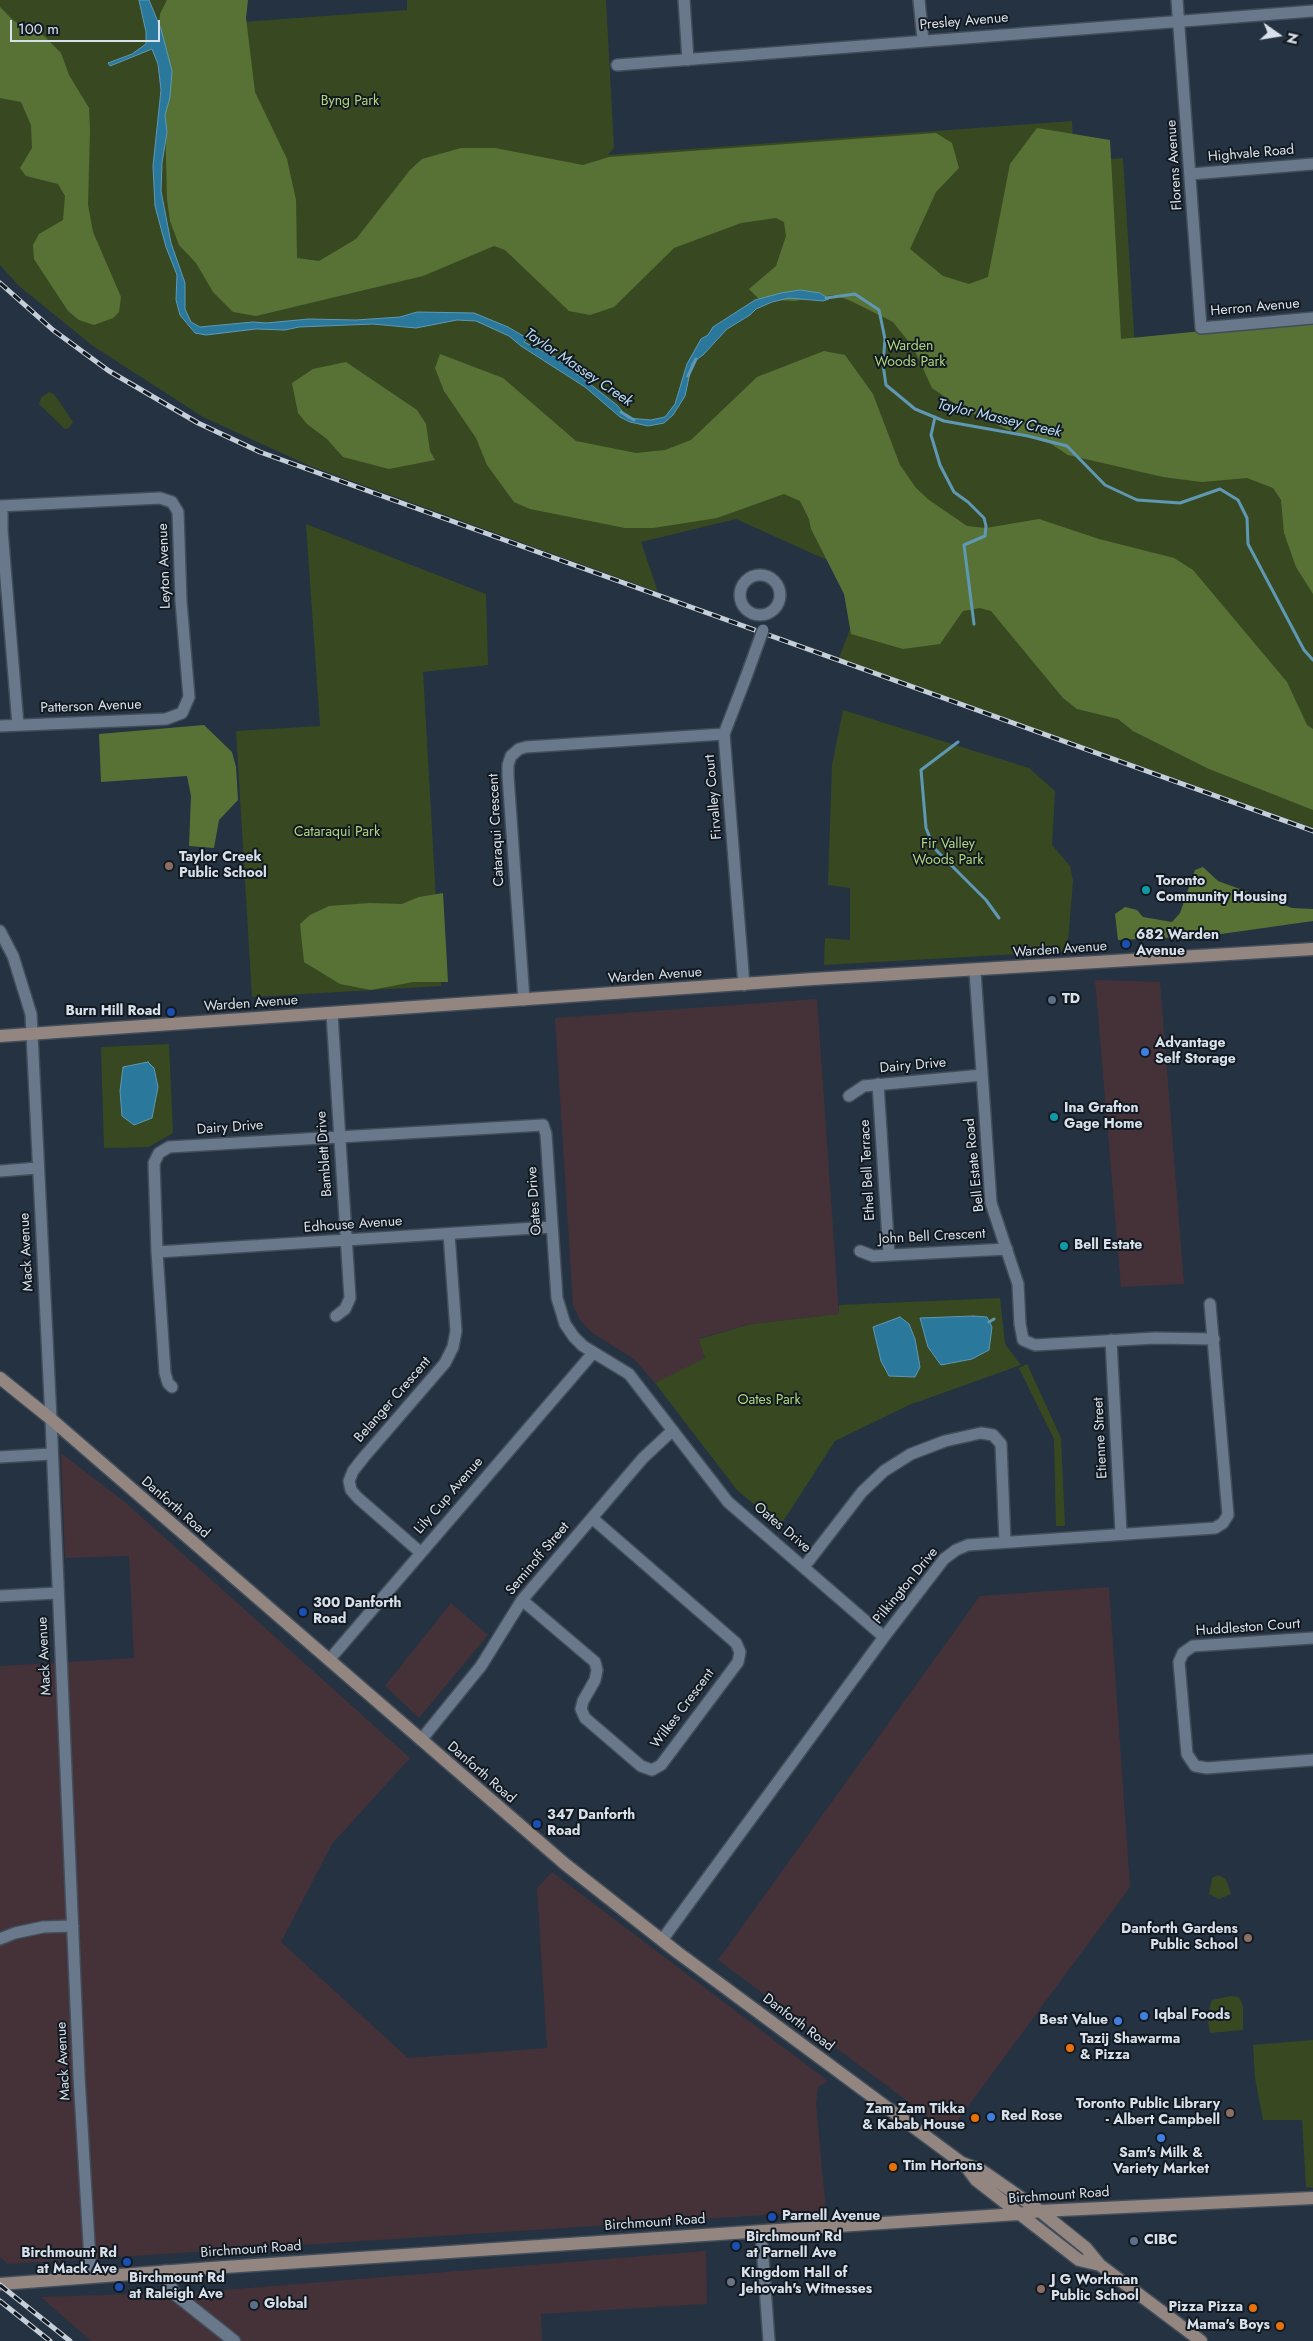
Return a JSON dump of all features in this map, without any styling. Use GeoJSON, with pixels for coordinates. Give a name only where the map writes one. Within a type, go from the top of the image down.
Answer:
{"type":"FeatureCollection","features":[{"type":"Feature","properties":{"kind":"main road","name":"Warden Avenue"},"geometry":{"type":"LineString","coordinates":[[0,1036],[1313,948]]}},
{"type":"Feature","properties":{"kind":"main road","name":"Danforth Road"},"geometry":{"type":"LineString","coordinates":[[0,1378],[51,1419],[543,1846],[662,1940],[965,2165],[988,2174],[1040,2211],[1086,2248],[1100,2265],[1201,2341]]}},
{"type":"Feature","properties":{"kind":"main road","name":"Danforth Road"},"geometry":{"type":"LineString","coordinates":[[965,2165],[976,2180],[1079,2260],[1100,2265]]}},
{"type":"Feature","properties":{"kind":"main road","name":"Birchmount Road"},"geometry":{"type":"LineString","coordinates":[[0,2284],[1040,2211],[1313,2198]]}},
{"type":"Feature","properties":{"kind":"street"},"geometry":{"type":"LineString","coordinates":[[684,0],[688,60]]}},
{"type":"Feature","properties":{"kind":"street"},"geometry":{"type":"LineString","coordinates":[[919,0],[923,40]]}},
{"type":"Feature","properties":{"kind":"street","name":"Florens Avenue"},"geometry":{"type":"LineString","coordinates":[[1177,0],[1191,174],[1200,328]]}},
{"type":"Feature","properties":{"kind":"street","name":"Presley Avenue"},"geometry":{"type":"LineString","coordinates":[[617,64],[1313,11]]}},
{"type":"Feature","properties":{"kind":"street","name":"Highvale Road"},"geometry":{"type":"LineString","coordinates":[[1191,174],[1313,164]]}},
{"type":"Feature","properties":{"kind":"street","name":"Herron Avenue"},"geometry":{"type":"LineString","coordinates":[[1200,328],[1313,318]]}},
{"type":"Feature","properties":{"kind":"street","name":"Leyton Avenue"},"geometry":{"type":"LineString","coordinates":[[1,506],[160,498],[172,502],[178,512],[181,601],[189,696],[182,712]]}},
{"type":"Feature","properties":{"kind":"street"},"geometry":{"type":"LineString","coordinates":[[1,506],[18,725]]}},
{"type":"Feature","properties":{"kind":"street","name":"Firvalley Court"},"geometry":{"type":"LineString","coordinates":[[744,985],[724,734],[769,614]]}},
{"type":"Feature","properties":{"kind":"street","name":"Patterson Avenue"},"geometry":{"type":"LineString","coordinates":[[0,726],[166,719],[182,712]]}},
{"type":"Feature","properties":{"kind":"street","name":"Cataraqui Crescent"},"geometry":{"type":"LineString","coordinates":[[524,1000],[508,776],[508,765],[511,756],[519,749],[526,747],[724,734]]}},
{"type":"Feature","properties":{"kind":"street"},"geometry":{"type":"LineString","coordinates":[[0,931],[13,956],[31,1014],[31,1034]]}},
{"type":"Feature","properties":{"kind":"street","name":"Bell Estate Road"},"geometry":{"type":"LineString","coordinates":[[975,971],[991,1203],[1018,1284],[1020,1324],[1023,1340],[1035,1345],[1155,1338],[1214,1339]]}},
{"type":"Feature","properties":{"kind":"street","name":"Bamblett Drive"},"geometry":{"type":"LineString","coordinates":[[332,1014],[350,1298],[345,1310],[336,1316]]}},
{"type":"Feature","properties":{"kind":"street","name":"Mack Avenue"},"geometry":{"type":"LineString","coordinates":[[31,1034],[51,1419],[79,2076],[91,2277]]}},
{"type":"Feature","properties":{"kind":"street","name":"Dairy Drive"},"geometry":{"type":"LineString","coordinates":[[848,1096],[864,1086],[982,1075]]}},
{"type":"Feature","properties":{"kind":"street","name":"Ethel Bell Terrace"},"geometry":{"type":"LineString","coordinates":[[878,1084],[889,1255]]}},
{"type":"Feature","properties":{"kind":"street","name":"Dairy Drive"},"geometry":{"type":"LineString","coordinates":[[172,1387],[168,1383],[165,1373],[157,1252],[154,1163],[159,1153],[169,1147],[543,1124]]}},
{"type":"Feature","properties":{"kind":"street","name":"Oates Drive"},"geometry":{"type":"LineString","coordinates":[[543,1124],[546,1134],[557,1298],[563,1317],[574,1338],[593,1353],[629,1374],[728,1502],[884,1637]]}},
{"type":"Feature","properties":{"kind":"street"},"geometry":{"type":"LineString","coordinates":[[0,1171],[37,1168]]}},
{"type":"Feature","properties":{"kind":"street","name":"Edhouse Avenue"},"geometry":{"type":"LineString","coordinates":[[157,1252],[551,1227]]}},
{"type":"Feature","properties":{"kind":"street","name":"Belanger Crescent"},"geometry":{"type":"LineString","coordinates":[[420,1552],[358,1498],[351,1490],[349,1482],[353,1471],[445,1362],[453,1347],[456,1331],[449,1234]]}},
{"type":"Feature","properties":{"kind":"street","name":"John Bell Crescent"},"geometry":{"type":"LineString","coordinates":[[860,1251],[873,1256],[1006,1249]]}},
{"type":"Feature","properties":{"kind":"street","name":"Pilkington Drive"},"geometry":{"type":"LineString","coordinates":[[662,1940],[884,1637],[944,1559],[968,1545],[1215,1528],[1223,1524],[1228,1515],[1210,1304]]}},
{"type":"Feature","properties":{"kind":"street","name":"Etienne Street"},"geometry":{"type":"LineString","coordinates":[[1111,1340],[1121,1533]]}},
{"type":"Feature","properties":{"kind":"street","name":"Lily Cup Avenue"},"geometry":{"type":"LineString","coordinates":[[329,1660],[593,1353]]}},
{"type":"Feature","properties":{"kind":"street","name":"Seminoff Street"},"geometry":{"type":"LineString","coordinates":[[421,1740],[481,1666],[522,1600],[643,1458],[672,1431]]}},
{"type":"Feature","properties":{"kind":"street"},"geometry":{"type":"LineString","coordinates":[[804,1567],[862,1492],[884,1471],[911,1454],[945,1441],[981,1433],[993,1435],[1000,1444],[1005,1542]]}},
{"type":"Feature","properties":{"kind":"street"},"geometry":{"type":"LineString","coordinates":[[0,1457],[51,1454]]}},
{"type":"Feature","properties":{"kind":"street","name":"Wilkes Crescent"},"geometry":{"type":"LineString","coordinates":[[522,1600],[595,1662],[597,1670],[595,1680],[583,1701],[581,1710],[585,1718],[641,1766],[652,1770],[660,1765],[738,1662],[740,1652],[736,1643],[592,1518]]}},
{"type":"Feature","properties":{"kind":"street"},"geometry":{"type":"LineString","coordinates":[[0,1596],[57,1593]]}},
{"type":"Feature","properties":{"kind":"street","name":"Huddleston Court"},"geometry":{"type":"LineString","coordinates":[[1313,1638],[1193,1646],[1183,1652],[1179,1662],[1187,1754],[1195,1766],[1207,1768],[1313,1760]]}},
{"type":"Feature","properties":{"kind":"street"},"geometry":{"type":"LineString","coordinates":[[0,1939],[15,1933],[43,1928],[73,1926]]}},
{"type":"Feature","properties":{"kind":"street"},"geometry":{"type":"LineString","coordinates":[[760,2231],[769,2341]]}},
{"type":"Feature","properties":{"kind":"street"},"geometry":{"type":"LineString","coordinates":[[166,2271],[175,2294],[234,2341]]}},
{"type":"Feature","properties":{"kind":"shaded area"},"geometry":{"type":"Polygon","coordinates":[[[1095,980],[1160,982],[1184,1284],[1121,1287],[1095,980]]]}},
{"type":"Feature","properties":{"kind":"shaded area"},"geometry":{"type":"Polygon","coordinates":[[[817,999],[839,1314],[752,1324],[700,1338],[705,1358],[655,1383],[635,1360],[591,1332],[580,1320],[573,1305],[555,1018],[817,999]]]}},
{"type":"Feature","properties":{"kind":"shaded area"},"geometry":{"type":"Polygon","coordinates":[[[61,1453],[126,1503],[410,1758],[332,1844],[281,1942],[408,2058],[547,2048],[537,1888],[552,1872],[828,2081],[818,2087],[816,2104],[826,2211],[8,2264],[0,2257],[0,1666],[134,1658],[129,1556],[65,1558],[61,1453]]]}},
{"type":"Feature","properties":{"kind":"shaded area"},"geometry":{"type":"Polygon","coordinates":[[[1109,1587],[1130,1887],[949,2132],[718,1960],[980,1596],[1109,1587]]]}},
{"type":"Feature","properties":{"kind":"shaded area"},"geometry":{"type":"Polygon","coordinates":[[[451,1603],[488,1635],[419,1718],[385,1686],[451,1603]]]}},
{"type":"Feature","properties":{"kind":"shaded area"},"geometry":{"type":"Polygon","coordinates":[[[706,2251],[707,2304],[541,2314],[542,2341],[91,2341],[41,2297],[199,2292],[706,2251]]]}},
{"type":"Feature","properties":{"kind":"green space","name":"Warden Woods Park"},"geometry":{"type":"Polygon","coordinates":[[[0,0],[238,0],[242,22],[407,10],[407,0],[606,0],[614,148],[608,155],[1072,121],[1074,162],[1123,158],[1135,349],[1313,331],[1313,828],[839,658],[869,579],[736,519],[641,542],[658,592],[310,466],[203,417],[93,346],[19,286],[0,265],[0,0]]]}},
{"type":"Feature","properties":{"kind":"green space"},"geometry":{"type":"Polygon","coordinates":[[[167,0],[248,0],[246,18],[255,92],[287,159],[296,200],[297,258],[319,261],[356,239],[410,170],[422,159],[461,148],[495,148],[583,165],[609,157],[936,133],[952,143],[959,168],[936,192],[910,249],[943,276],[969,284],[988,277],[1010,164],[1037,128],[1110,140],[1121,339],[1313,320],[1313,594],[1296,567],[1284,533],[1281,500],[1273,488],[1247,478],[1202,482],[1163,477],[1068,455],[1051,444],[1006,429],[960,407],[932,388],[913,347],[893,322],[849,300],[833,295],[794,301],[759,299],[749,289],[776,266],[786,236],[784,222],[776,218],[741,223],[674,248],[614,307],[590,315],[569,311],[505,250],[494,246],[423,276],[256,316],[233,312],[213,292],[196,263],[179,245],[170,221],[167,199],[165,119],[158,37],[160,14],[167,0]]]}},
{"type":"Feature","properties":{"kind":"green space"},"geometry":{"type":"Polygon","coordinates":[[[0,7],[14,21],[44,36],[61,53],[69,75],[89,108],[88,205],[93,232],[121,297],[119,312],[113,318],[94,325],[79,320],[68,311],[34,259],[33,245],[39,234],[63,220],[65,196],[58,184],[26,176],[20,168],[32,148],[31,125],[21,102],[0,98],[0,7]]]}},
{"type":"Feature","properties":{"kind":"green space"},"geometry":{"type":"Polygon","coordinates":[[[824,351],[845,355],[873,394],[900,465],[916,488],[929,500],[967,526],[986,528],[1039,519],[1099,539],[1174,558],[1193,570],[1287,682],[1307,725],[1313,729],[1313,810],[1209,769],[1133,731],[1118,719],[1077,709],[1063,698],[991,611],[980,608],[963,611],[940,644],[903,649],[851,634],[844,594],[811,529],[809,519],[800,501],[784,494],[717,518],[653,528],[625,528],[530,509],[514,502],[487,465],[476,438],[444,391],[435,368],[440,354],[503,378],[576,441],[636,453],[665,450],[691,440],[757,377],[824,351]]]}},
{"type":"Feature","properties":{"kind":"green space"},"geometry":{"type":"Polygon","coordinates":[[[346,362],[417,410],[426,424],[430,451],[435,460],[389,469],[343,457],[327,439],[307,424],[298,413],[292,383],[313,369],[346,362]]]}},
{"type":"Feature","properties":{"kind":"green space"},"geometry":{"type":"Polygon","coordinates":[[[49,392],[54,394],[73,422],[69,428],[65,429],[39,404],[41,398],[49,392]]]}},
{"type":"Feature","properties":{"kind":"green space","name":"Cataraqui Park"},"geometry":{"type":"Polygon","coordinates":[[[306,524],[486,594],[488,665],[423,672],[441,986],[252,997],[236,731],[320,726],[306,524]]]}},
{"type":"Feature","properties":{"kind":"green space","name":"Fir Valley Woods Park"},"geometry":{"type":"Polygon","coordinates":[[[843,710],[1029,768],[1055,791],[1052,845],[1070,866],[1073,881],[1068,941],[1071,951],[824,965],[825,938],[850,940],[850,888],[828,885],[832,765],[843,710]]]}},
{"type":"Feature","properties":{"kind":"green space"},"geometry":{"type":"Polygon","coordinates":[[[204,725],[232,752],[236,767],[238,800],[219,820],[214,848],[189,846],[191,796],[187,776],[101,782],[99,734],[204,725]]]}},
{"type":"Feature","properties":{"kind":"green space"},"geometry":{"type":"Polygon","coordinates":[[[1203,867],[1218,881],[1292,908],[1313,909],[1313,921],[1207,936],[1118,940],[1115,914],[1125,907],[1137,910],[1143,917],[1172,922],[1180,913],[1195,870],[1203,867]]]}},
{"type":"Feature","properties":{"kind":"green space"},"geometry":{"type":"Polygon","coordinates":[[[443,893],[448,982],[413,982],[371,990],[340,984],[304,962],[300,924],[310,915],[329,906],[370,903],[402,904],[419,897],[443,893]]]}},
{"type":"Feature","properties":{"kind":"green space"},"geometry":{"type":"Polygon","coordinates":[[[169,1044],[173,1133],[149,1147],[104,1148],[101,1047],[169,1044]]]}},
{"type":"Feature","properties":{"kind":"green space","name":"Oates Park"},"geometry":{"type":"Polygon","coordinates":[[[1000,1298],[1005,1344],[1021,1365],[909,1405],[835,1441],[780,1526],[737,1490],[655,1383],[705,1358],[699,1339],[752,1324],[839,1314],[839,1305],[1000,1298]]]}},
{"type":"Feature","properties":{"kind":"green space"},"geometry":{"type":"Polygon","coordinates":[[[1027,1364],[1061,1438],[1065,1526],[1056,1526],[1054,1439],[1019,1368],[1027,1364]]]}},
{"type":"Feature","properties":{"kind":"green space"},"geometry":{"type":"Polygon","coordinates":[[[1218,1875],[1226,1879],[1231,1894],[1219,1899],[1209,1894],[1212,1878],[1218,1875]]]}},
{"type":"Feature","properties":{"kind":"green space"},"geometry":{"type":"Polygon","coordinates":[[[1231,1996],[1239,1997],[1243,2006],[1243,2030],[1210,2033],[1207,2016],[1212,2000],[1231,1996]]]}},
{"type":"Feature","properties":{"kind":"green space"},"geometry":{"type":"Polygon","coordinates":[[[1313,2040],[1313,2188],[1306,2187],[1302,2120],[1263,2120],[1255,2078],[1253,2045],[1313,2040]]]}},
{"type":"Feature","properties":{"kind":"water"},"geometry":{"type":"Polygon","coordinates":[[[139,0],[149,0],[161,29],[172,71],[170,97],[165,115],[167,132],[162,163],[161,191],[171,243],[185,283],[185,309],[191,322],[200,327],[309,319],[356,320],[400,317],[417,312],[474,313],[508,327],[525,337],[526,340],[524,342],[555,357],[617,405],[628,418],[651,420],[665,417],[675,404],[687,364],[701,339],[708,335],[713,327],[755,300],[781,293],[800,290],[820,293],[829,299],[823,301],[789,298],[772,302],[756,309],[750,315],[727,329],[703,355],[692,363],[685,396],[673,415],[664,423],[648,426],[630,422],[620,417],[585,387],[521,346],[509,336],[476,321],[457,320],[416,328],[373,324],[299,327],[285,330],[256,329],[206,335],[195,333],[180,315],[176,300],[177,275],[166,247],[155,206],[153,166],[161,90],[158,64],[152,49],[110,66],[108,63],[132,54],[146,44],[146,32],[139,0]]]}},
{"type":"Feature","properties":{"kind":"water"},"geometry":{"type":"Polygon","coordinates":[[[148,1062],[154,1068],[158,1087],[152,1118],[134,1125],[122,1116],[120,1091],[123,1067],[148,1062]]]}},
{"type":"Feature","properties":{"kind":"water"},"geometry":{"type":"Polygon","coordinates":[[[900,1317],[909,1324],[915,1339],[920,1367],[915,1377],[889,1376],[881,1361],[873,1327],[900,1317]]]}},
{"type":"Feature","properties":{"kind":"water"},"geometry":{"type":"Polygon","coordinates":[[[987,1317],[992,1327],[989,1350],[972,1359],[941,1365],[928,1347],[920,1318],[987,1317]]]}},
{"type":"Feature","properties":{"kind":"waterway","name":"Taylor Massey Creek"},"geometry":{"type":"LineString","coordinates":[[826,298],[855,294],[879,310],[885,339],[883,365],[886,385],[915,409],[944,421],[1028,436],[1067,446],[1105,485],[1137,500],[1180,503],[1220,489],[1238,500],[1247,518],[1248,544],[1304,650],[1313,660]]}},
{"type":"Feature","properties":{"kind":"waterway","name":"Taylor Massey Creek"},"geometry":{"type":"LineString","coordinates":[[688,376],[696,359]]}},
{"type":"Feature","properties":{"kind":"waterway","name":"Taylor Massey Creek"},"geometry":{"type":"LineString","coordinates":[[621,412],[634,420]]}},
{"type":"Feature","properties":{"kind":"waterway"},"geometry":{"type":"LineString","coordinates":[[935,417],[931,435],[940,465],[954,492],[968,502],[984,518],[986,526],[985,536],[964,545],[974,624]]}},
{"type":"Feature","properties":{"kind":"waterway"},"geometry":{"type":"LineString","coordinates":[[958,742],[921,770],[926,828],[934,848],[986,900],[999,918]]}},
{"type":"Feature","properties":{"kind":"waterway"},"geometry":{"type":"LineString","coordinates":[[989,1322],[994,1319]]}},
{"type":"Feature","properties":{"kind":"railway"},"geometry":{"type":"LineString","coordinates":[[0,283],[53,330],[109,371],[198,423],[260,452],[1313,831]]}},
{"type":"Feature","properties":{"kind":"railway"},"geometry":{"type":"LineString","coordinates":[[0,2285],[70,2341]]}},
{"type":"Feature","properties":{"kind":"railway"},"geometry":{"type":"LineString","coordinates":[[0,2301],[50,2341]]}},
{"type":"Feature","properties":{"kind":"place","name":"Taylor Creek Public School"},"geometry":{"type":"Point","coordinates":[169,866]}},
{"type":"Feature","properties":{"kind":"place","name":"Toronto Community Housing"},"geometry":{"type":"Point","coordinates":[1146,890]}},
{"type":"Feature","properties":{"kind":"place","name":"682 Warden Avenue"},"geometry":{"type":"Point","coordinates":[1126,944]}},
{"type":"Feature","properties":{"kind":"place","name":"TD"},"geometry":{"type":"Point","coordinates":[1052,1000]}},
{"type":"Feature","properties":{"kind":"place","name":"Burn Hill Road"},"geometry":{"type":"Point","coordinates":[171,1012]}},
{"type":"Feature","properties":{"kind":"place","name":"Advantage Self Storage"},"geometry":{"type":"Point","coordinates":[1145,1052]}},
{"type":"Feature","properties":{"kind":"place","name":"Ina Grafton Gage Home"},"geometry":{"type":"Point","coordinates":[1054,1117]}},
{"type":"Feature","properties":{"kind":"place","name":"Bell Estate"},"geometry":{"type":"Point","coordinates":[1064,1246]}},
{"type":"Feature","properties":{"kind":"place","name":"300 Danforth Road"},"geometry":{"type":"Point","coordinates":[303,1612]}},
{"type":"Feature","properties":{"kind":"place","name":"347 Danforth Road"},"geometry":{"type":"Point","coordinates":[537,1824]}},
{"type":"Feature","properties":{"kind":"place","name":"Danforth Gardens Public School"},"geometry":{"type":"Point","coordinates":[1248,1938]}},
{"type":"Feature","properties":{"kind":"place","name":"Iqbal Foods"},"geometry":{"type":"Point","coordinates":[1144,2016]}},
{"type":"Feature","properties":{"kind":"place","name":"Best Value"},"geometry":{"type":"Point","coordinates":[1118,2021]}},
{"type":"Feature","properties":{"kind":"place","name":"Tazij Shawarma & Pizza"},"geometry":{"type":"Point","coordinates":[1070,2048]}},
{"type":"Feature","properties":{"kind":"place","name":"Toronto Public Library - Albert Campbell"},"geometry":{"type":"Point","coordinates":[1230,2113]}},
{"type":"Feature","properties":{"kind":"place","name":"Red Rose"},"geometry":{"type":"Point","coordinates":[991,2117]}},
{"type":"Feature","properties":{"kind":"place","name":"Zam Zam Tikka & Kabab House"},"geometry":{"type":"Point","coordinates":[975,2118]}},
{"type":"Feature","properties":{"kind":"place","name":"Sam's Milk & Variety Market"},"geometry":{"type":"Point","coordinates":[1161,2138]}},
{"type":"Feature","properties":{"kind":"place","name":"Tim Hortons"},"geometry":{"type":"Point","coordinates":[893,2167]}},
{"type":"Feature","properties":{"kind":"place","name":"Parnell Avenue"},"geometry":{"type":"Point","coordinates":[772,2217]}},
{"type":"Feature","properties":{"kind":"place","name":"CIBC"},"geometry":{"type":"Point","coordinates":[1134,2241]}},
{"type":"Feature","properties":{"kind":"place","name":"Birchmount Rd at Parnell Ave"},"geometry":{"type":"Point","coordinates":[736,2246]}},
{"type":"Feature","properties":{"kind":"place","name":"Birchmount Rd at Mack Ave"},"geometry":{"type":"Point","coordinates":[127,2262]}},
{"type":"Feature","properties":{"kind":"place","name":"Kingdom Hall of Jehovah's Witnesses"},"geometry":{"type":"Point","coordinates":[731,2282]}},
{"type":"Feature","properties":{"kind":"place","name":"Birchmount Rd at Raleigh Ave"},"geometry":{"type":"Point","coordinates":[119,2287]}},
{"type":"Feature","properties":{"kind":"place","name":"J G Workman Public School"},"geometry":{"type":"Point","coordinates":[1041,2289]}},
{"type":"Feature","properties":{"kind":"place","name":"Global"},"geometry":{"type":"Point","coordinates":[254,2305]}},
{"type":"Feature","properties":{"kind":"place","name":"Pizza Pizza"},"geometry":{"type":"Point","coordinates":[1253,2308]}},
{"type":"Feature","properties":{"kind":"place","name":"Mama's Boys"},"geometry":{"type":"Point","coordinates":[1280,2326]}},
{"type":"Feature","properties":{"kind":"park label","name":"Byng Park"},"geometry":{"type":"Point","coordinates":[350,102]}}]}
